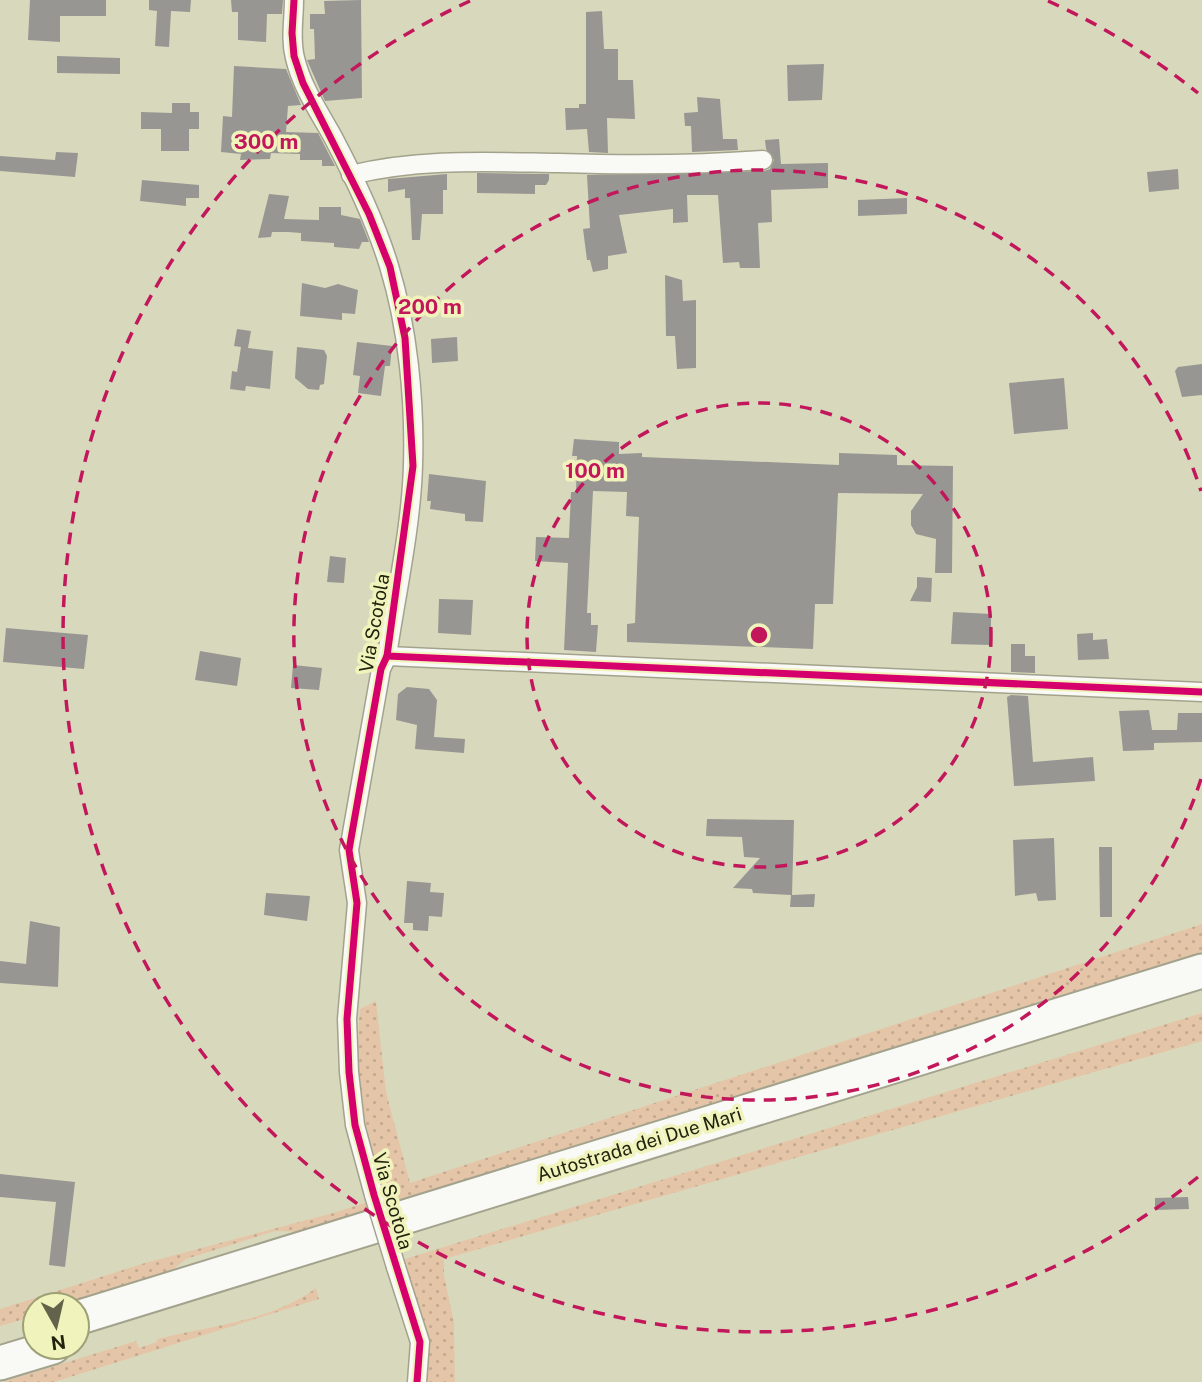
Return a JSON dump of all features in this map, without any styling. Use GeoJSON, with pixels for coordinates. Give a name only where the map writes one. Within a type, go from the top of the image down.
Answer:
{"type":"FeatureCollection","features":[{"type":"Feature","properties":{"kind":"highway","name":"Autostrada dei Due Mari"},"geometry":{"type":"LineString","coordinates":[[91,1314],[1202,971]]}},
{"type":"Feature","properties":{"kind":"highway","name":"Autostrada dei Due Mari"},"geometry":{"type":"LineString","coordinates":[[91,1335],[1202,992]]}},
{"type":"Feature","properties":{"kind":"highway"},"geometry":{"type":"LineString","coordinates":[[0,1341],[21,1335]]}},
{"type":"Feature","properties":{"kind":"highway"},"geometry":{"type":"LineString","coordinates":[[0,1363],[21,1357]]}},
{"type":"Feature","properties":{"kind":"street","name":"Via Scotola"},"geometry":{"type":"LineString","coordinates":[[294,0],[294,56],[303,83],[351,175],[390,267],[405,338],[412,478],[387,656],[381,669],[349,850],[357,903],[347,1019],[355,1125],[420,1342],[417,1382]]}},
{"type":"Feature","properties":{"kind":"street"},"geometry":{"type":"LineString","coordinates":[[351,175],[380,168],[479,162],[687,164],[763,160]]}},
{"type":"Feature","properties":{"kind":"street"},"geometry":{"type":"LineString","coordinates":[[387,656],[1202,692]]}},
{"type":"Feature","properties":{"kind":"shaded area"},"geometry":{"type":"Polygon","coordinates":[[[1202,924],[1202,954],[303,1232],[275,1231],[186,1259],[166,1275],[91,1298],[91,1291],[57,1291],[145,1263],[384,1197],[366,1127],[358,1057],[360,1009],[376,1001],[386,1092],[410,1183],[1202,924]]]}},
{"type":"Feature","properties":{"kind":"shaded area"},"geometry":{"type":"Polygon","coordinates":[[[1202,1013],[1202,1041],[444,1259],[444,1275],[454,1323],[455,1382],[423,1382],[425,1344],[405,1259],[1202,1013]]]}},
{"type":"Feature","properties":{"kind":"shaded area"},"geometry":{"type":"Polygon","coordinates":[[[316,1288],[319,1299],[54,1382],[3,1382],[71,1361],[91,1361],[91,1355],[136,1341],[139,1348],[157,1342],[157,1339],[260,1315],[299,1299],[316,1288]]]}},
{"type":"Feature","properties":{"kind":"shaded area"},"geometry":{"type":"Polygon","coordinates":[[[21,1302],[21,1320],[0,1326],[0,1309],[21,1302]]]}},
{"type":"Feature","properties":{"kind":"building"},"geometry":{"type":"Polygon","coordinates":[[[30,0],[106,0],[106,16],[60,16],[60,42],[28,40],[30,0]]]}},
{"type":"Feature","properties":{"kind":"building"},"geometry":{"type":"Polygon","coordinates":[[[149,0],[191,0],[190,12],[171,11],[169,47],[155,46],[157,11],[149,10],[149,0]]]}},
{"type":"Feature","properties":{"kind":"building"},"geometry":{"type":"Polygon","coordinates":[[[231,0],[283,0],[282,14],[267,14],[266,42],[238,40],[238,12],[232,12],[231,0]]]}},
{"type":"Feature","properties":{"kind":"building"},"geometry":{"type":"Polygon","coordinates":[[[361,0],[362,98],[325,101],[307,60],[315,59],[314,29],[310,29],[310,14],[325,14],[324,1],[361,0]]]}},
{"type":"Feature","properties":{"kind":"building"},"geometry":{"type":"Polygon","coordinates":[[[602,11],[604,49],[618,49],[618,80],[633,80],[635,119],[607,118],[608,153],[589,152],[587,129],[566,130],[565,108],[579,108],[579,104],[586,104],[586,12],[602,11]]]}},
{"type":"Feature","properties":{"kind":"building"},"geometry":{"type":"Polygon","coordinates":[[[57,56],[120,58],[120,74],[57,73],[57,56]]]}},
{"type":"Feature","properties":{"kind":"building"},"geometry":{"type":"Polygon","coordinates":[[[824,64],[822,100],[788,101],[787,65],[824,64]]]}},
{"type":"Feature","properties":{"kind":"building"},"geometry":{"type":"Polygon","coordinates":[[[234,66],[286,69],[301,105],[288,106],[286,132],[318,133],[335,166],[322,166],[322,160],[300,160],[300,154],[271,153],[270,159],[240,160],[241,154],[221,152],[223,116],[232,117],[234,66]]]}},
{"type":"Feature","properties":{"kind":"building"},"geometry":{"type":"Polygon","coordinates":[[[697,97],[720,99],[723,139],[737,139],[738,150],[692,152],[691,126],[685,126],[684,113],[698,112],[697,97]]]}},
{"type":"Feature","properties":{"kind":"building"},"geometry":{"type":"Polygon","coordinates":[[[172,103],[190,103],[190,112],[199,112],[199,129],[189,129],[189,151],[161,151],[161,129],[141,129],[141,112],[172,113],[172,103]]]}},
{"type":"Feature","properties":{"kind":"building"},"geometry":{"type":"Polygon","coordinates":[[[779,139],[781,164],[828,163],[828,188],[771,190],[772,222],[758,223],[760,268],[740,268],[739,262],[723,263],[718,195],[687,195],[688,222],[673,223],[673,209],[619,215],[627,253],[608,256],[608,269],[593,272],[590,260],[587,260],[583,229],[590,228],[587,175],[764,171],[770,169],[774,160],[766,149],[765,140],[779,139]]]}},
{"type":"Feature","properties":{"kind":"building"},"geometry":{"type":"Polygon","coordinates":[[[56,152],[78,153],[75,177],[0,171],[0,156],[55,160],[56,152]]]}},
{"type":"Feature","properties":{"kind":"building"},"geometry":{"type":"Polygon","coordinates":[[[1178,169],[1179,189],[1149,192],[1147,172],[1178,169]]]}},
{"type":"Feature","properties":{"kind":"building"},"geometry":{"type":"Polygon","coordinates":[[[477,173],[549,174],[549,180],[546,185],[535,185],[535,194],[477,193],[477,173]]]}},
{"type":"Feature","properties":{"kind":"building"},"geometry":{"type":"Polygon","coordinates":[[[447,174],[447,190],[443,190],[443,214],[422,214],[420,240],[412,240],[410,198],[405,198],[405,189],[388,192],[388,179],[447,174]]]}},
{"type":"Feature","properties":{"kind":"building"},"geometry":{"type":"Polygon","coordinates":[[[142,180],[199,185],[199,198],[186,198],[186,206],[140,201],[142,180]]]}},
{"type":"Feature","properties":{"kind":"building"},"geometry":{"type":"Polygon","coordinates":[[[269,194],[289,196],[284,219],[319,220],[319,207],[341,207],[341,215],[360,219],[369,242],[362,242],[359,249],[334,247],[334,243],[301,241],[301,233],[272,232],[271,237],[258,238],[269,194]]]}},
{"type":"Feature","properties":{"kind":"building"},"geometry":{"type":"Polygon","coordinates":[[[907,198],[907,214],[858,216],[858,200],[907,198]]]}},
{"type":"Feature","properties":{"kind":"building"},"geometry":{"type":"Polygon","coordinates":[[[665,275],[682,280],[683,301],[696,300],[696,368],[677,369],[675,336],[666,336],[665,275]]]}},
{"type":"Feature","properties":{"kind":"building"},"geometry":{"type":"Polygon","coordinates":[[[302,283],[325,288],[338,284],[358,290],[355,314],[342,313],[342,320],[300,316],[302,283]]]}},
{"type":"Feature","properties":{"kind":"building"},"geometry":{"type":"Polygon","coordinates":[[[237,329],[251,331],[248,348],[273,351],[270,389],[246,386],[245,391],[230,389],[232,371],[237,372],[241,347],[234,346],[237,329]]]}},
{"type":"Feature","properties":{"kind":"building"},"geometry":{"type":"Polygon","coordinates":[[[457,337],[458,361],[432,363],[431,339],[457,337]]]}},
{"type":"Feature","properties":{"kind":"building"},"geometry":{"type":"Polygon","coordinates":[[[357,342],[392,346],[390,366],[385,366],[381,396],[358,393],[360,376],[353,375],[357,342]]]}},
{"type":"Feature","properties":{"kind":"building"},"geometry":{"type":"Polygon","coordinates":[[[297,347],[324,350],[327,356],[324,384],[320,385],[319,390],[308,389],[295,378],[297,347]]]}},
{"type":"Feature","properties":{"kind":"building"},"geometry":{"type":"Polygon","coordinates":[[[1202,364],[1202,395],[1182,397],[1175,371],[1178,367],[1202,364]]]}},
{"type":"Feature","properties":{"kind":"building"},"geometry":{"type":"Polygon","coordinates":[[[1064,378],[1068,429],[1014,434],[1009,383],[1064,378]]]}},
{"type":"Feature","properties":{"kind":"building"},"geometry":{"type":"Polygon","coordinates":[[[574,439],[619,442],[619,454],[642,453],[642,457],[839,465],[839,453],[897,455],[897,465],[953,466],[952,573],[935,573],[936,539],[916,534],[911,525],[911,511],[923,494],[838,493],[833,604],[815,604],[813,649],[627,642],[627,624],[635,623],[639,517],[626,516],[627,492],[593,491],[587,613],[591,613],[591,625],[598,625],[596,652],[564,650],[568,563],[535,561],[536,537],[569,538],[571,492],[576,492],[577,456],[572,456],[574,439]]]}},
{"type":"Feature","properties":{"kind":"building"},"geometry":{"type":"Polygon","coordinates":[[[429,474],[486,481],[483,522],[465,521],[465,514],[430,509],[431,501],[427,501],[429,474]]]}},
{"type":"Feature","properties":{"kind":"building"},"geometry":{"type":"Polygon","coordinates":[[[330,556],[346,558],[344,583],[327,582],[330,556]]]}},
{"type":"Feature","properties":{"kind":"building"},"geometry":{"type":"Polygon","coordinates":[[[917,577],[932,578],[931,602],[910,601],[917,587],[917,577]]]}},
{"type":"Feature","properties":{"kind":"building"},"geometry":{"type":"Polygon","coordinates":[[[439,599],[473,600],[471,635],[438,633],[439,599]]]}},
{"type":"Feature","properties":{"kind":"building"},"geometry":{"type":"Polygon","coordinates":[[[953,612],[991,614],[991,645],[951,644],[953,612]]]}},
{"type":"Feature","properties":{"kind":"building"},"geometry":{"type":"Polygon","coordinates":[[[6,628],[88,635],[84,669],[3,662],[6,628]]]}},
{"type":"Feature","properties":{"kind":"building"},"geometry":{"type":"Polygon","coordinates":[[[1093,633],[1093,640],[1107,639],[1109,659],[1078,660],[1077,634],[1093,633]]]}},
{"type":"Feature","properties":{"kind":"building"},"geometry":{"type":"Polygon","coordinates":[[[1011,644],[1025,644],[1025,656],[1035,656],[1035,673],[1011,672],[1011,644]]]}},
{"type":"Feature","properties":{"kind":"building"},"geometry":{"type":"Polygon","coordinates":[[[200,651],[241,658],[237,686],[195,680],[200,651]]]}},
{"type":"Feature","properties":{"kind":"building"},"geometry":{"type":"Polygon","coordinates":[[[293,665],[322,668],[319,690],[291,688],[293,665]]]}},
{"type":"Feature","properties":{"kind":"building"},"geometry":{"type":"Polygon","coordinates":[[[407,687],[429,689],[437,700],[434,737],[465,739],[464,753],[415,749],[417,725],[396,720],[398,694],[407,687]]]}},
{"type":"Feature","properties":{"kind":"building"},"geometry":{"type":"Polygon","coordinates":[[[1028,696],[1033,762],[1093,757],[1095,781],[1014,786],[1007,697],[1028,696]]]}},
{"type":"Feature","properties":{"kind":"building"},"geometry":{"type":"Polygon","coordinates":[[[1149,710],[1152,730],[1177,730],[1178,713],[1202,713],[1202,742],[1154,743],[1154,750],[1123,751],[1119,711],[1149,710]]]}},
{"type":"Feature","properties":{"kind":"building"},"geometry":{"type":"Polygon","coordinates":[[[707,819],[794,820],[792,895],[815,894],[814,907],[790,907],[791,895],[753,893],[752,889],[733,888],[760,858],[744,857],[742,837],[706,836],[707,819]]]}},
{"type":"Feature","properties":{"kind":"building"},"geometry":{"type":"Polygon","coordinates":[[[1054,838],[1056,900],[1038,901],[1036,893],[1015,896],[1013,840],[1054,838]]]}},
{"type":"Feature","properties":{"kind":"building"},"geometry":{"type":"Polygon","coordinates":[[[1099,847],[1112,847],[1112,917],[1100,917],[1099,847]]]}},
{"type":"Feature","properties":{"kind":"building"},"geometry":{"type":"Polygon","coordinates":[[[407,881],[431,883],[430,892],[444,893],[442,917],[429,916],[428,931],[413,930],[413,923],[404,923],[407,881]]]}},
{"type":"Feature","properties":{"kind":"building"},"geometry":{"type":"Polygon","coordinates":[[[266,893],[310,896],[307,921],[264,915],[266,893]]]}},
{"type":"Feature","properties":{"kind":"building"},"geometry":{"type":"Polygon","coordinates":[[[30,921],[60,927],[58,987],[0,983],[0,961],[26,964],[30,921]]]}},
{"type":"Feature","properties":{"kind":"building"},"geometry":{"type":"Polygon","coordinates":[[[0,1174],[75,1182],[65,1267],[49,1265],[56,1202],[0,1197],[0,1174]]]}},
{"type":"Feature","properties":{"kind":"building"},"geometry":{"type":"Polygon","coordinates":[[[1188,1197],[1189,1209],[1155,1210],[1155,1198],[1188,1197]]]}},
{"type":"Feature","properties":{"kind":"cycle path"},"geometry":{"type":"LineString","coordinates":[[294,0],[294,56],[303,83],[369,214],[390,267],[405,338],[413,466],[387,656],[381,669],[349,850],[357,903],[347,1019],[355,1125],[420,1342],[417,1382]]}},
{"type":"Feature","properties":{"kind":"cycle path"},"geometry":{"type":"LineString","coordinates":[[387,656],[1202,692]]}}]}
